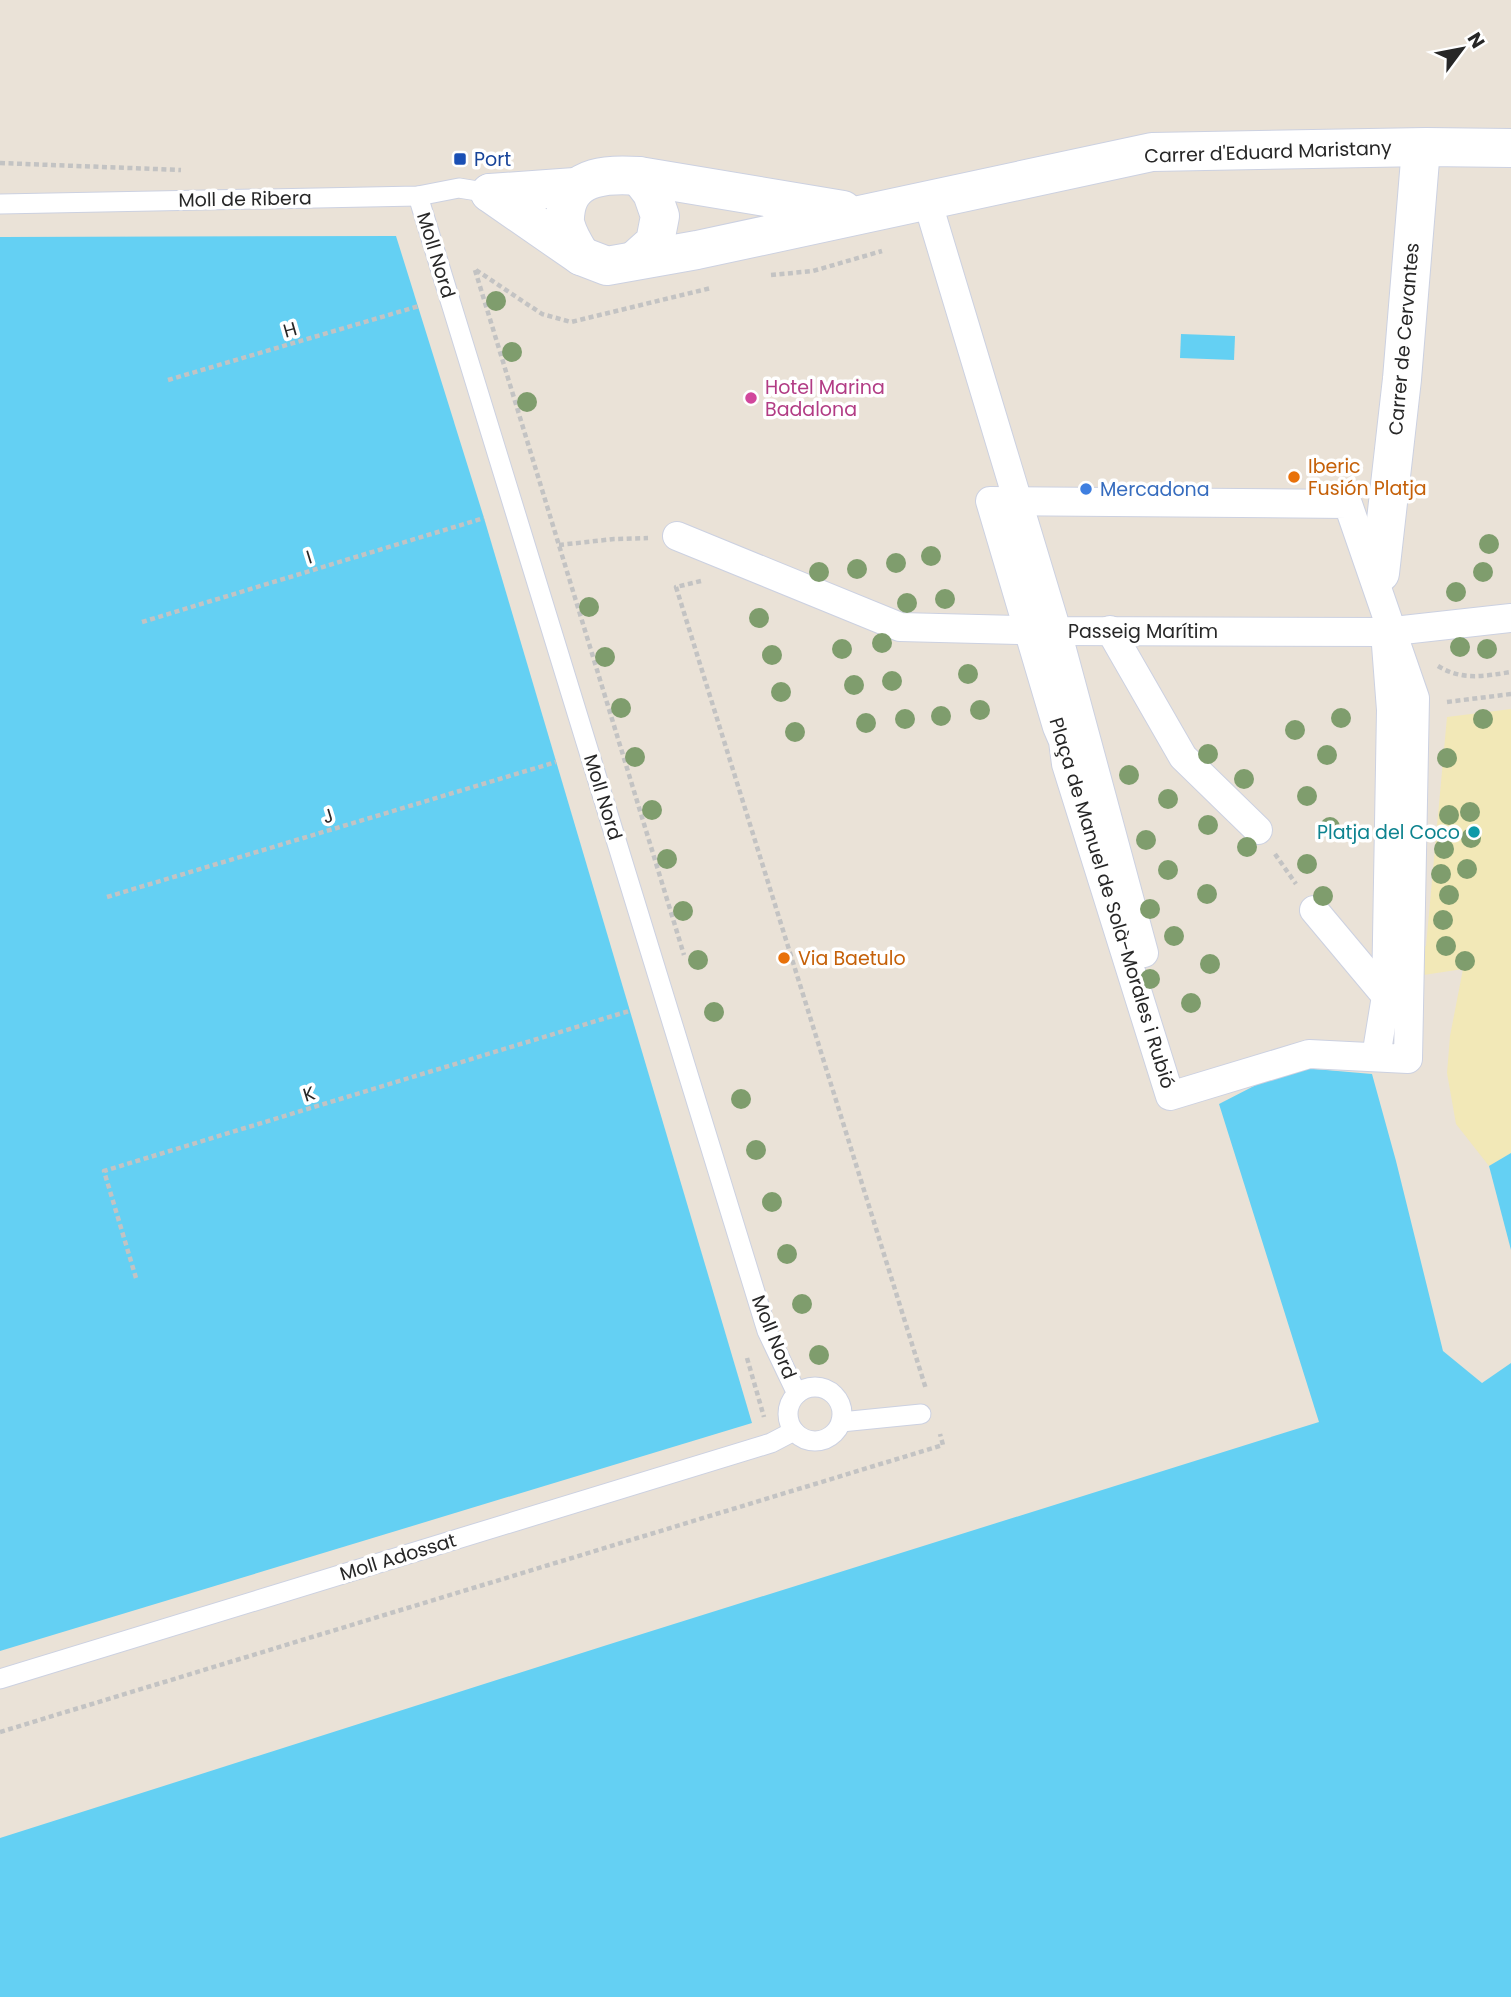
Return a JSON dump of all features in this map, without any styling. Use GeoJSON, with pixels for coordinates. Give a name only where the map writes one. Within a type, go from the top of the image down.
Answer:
{"type":"FeatureCollection","features":[{"type":"Feature","properties":{"kind":"street","name":"Carrer de Cervantes"},"geometry":{"type":"LineString","coordinates":[[1381,588],[1421,148]]}},
{"type":"Feature","properties":{"kind":"street","name":"Carrer d'Eduard Maristany"},"geometry":{"type":"LineString","coordinates":[[639,176],[864,214],[933,217],[1152,152],[1511,148]]}},
{"type":"Feature","properties":{"kind":"street"},"geometry":{"type":"LineString","coordinates":[[615,174],[639,176],[652,193],[660,216],[654,242],[635,260],[607,266],[581,256],[490,193],[575,187],[615,174]]}},
{"type":"Feature","properties":{"kind":"street"},"geometry":{"type":"LineString","coordinates":[[575,187],[568,202],[564,222],[581,256]]}},
{"type":"Feature","properties":{"kind":"street","name":"Carrer d'Eduard Maristany"},"geometry":{"type":"LineString","coordinates":[[635,260],[696,250],[864,214]]}},
{"type":"Feature","properties":{"kind":"street","name":"Passeig Marítim"},"geometry":{"type":"LineString","coordinates":[[933,217],[1057,631],[1390,634],[1511,618]]}},
{"type":"Feature","properties":{"kind":"street","name":"Plaça de Manuel de Solà-Morales i Rubió"},"geometry":{"type":"LineString","coordinates":[[1018,500],[1348,505],[1381,588],[1390,634],[1415,698],[1408,1059],[1309,1054],[1170,1096],[1066,764],[1063,741],[1056,727],[990,501],[1018,500]]}},
{"type":"Feature","properties":{"kind":"street"},"geometry":{"type":"LineString","coordinates":[[677,536],[900,627],[1057,631]]}},
{"type":"Feature","properties":{"kind":"street"},"geometry":{"type":"LineString","coordinates":[[1111,630],[1183,757],[1258,831]]}},
{"type":"Feature","properties":{"kind":"street","name":"Plaça de Manuel de Solà-Morales i Rubió"},"geometry":{"type":"LineString","coordinates":[[1057,631],[1174,1065]]}},
{"type":"Feature","properties":{"kind":"street","name":"Plaça de Manuel de Solà-Morales i Rubió"},"geometry":{"type":"LineString","coordinates":[[1376,1057],[1386,996],[1390,634]]}},
{"type":"Feature","properties":{"kind":"street"},"geometry":{"type":"LineString","coordinates":[[1314,910],[1386,996]]}},
{"type":"Feature","properties":{"kind":"lane","name":"Moll de Ribera"},"geometry":{"type":"LineString","coordinates":[[0,204],[418,196],[459,188],[490,193]]}},
{"type":"Feature","properties":{"kind":"lane","name":"Moll Nord"},"geometry":{"type":"LineString","coordinates":[[418,196],[767,1331],[797,1394]]}},
{"type":"Feature","properties":{"kind":"lane"},"geometry":{"type":"LineString","coordinates":[[812,1387],[828,1390],[841,1405],[841,1422],[832,1435],[821,1440],[808,1440],[794,1431],[789,1420],[790,1404],[797,1394],[812,1387]]}},
{"type":"Feature","properties":{"kind":"lane"},"geometry":{"type":"LineString","coordinates":[[841,1422],[921,1414]]}},
{"type":"Feature","properties":{"kind":"lane","name":"Moll Adossat"},"geometry":{"type":"LineString","coordinates":[[0,1679],[771,1443],[794,1431]]}},
{"type":"Feature","properties":{"kind":"path"},"geometry":{"type":"LineString","coordinates":[[762,276],[813,271],[933,217]]}},
{"type":"Feature","properties":{"kind":"path"},"geometry":{"type":"LineString","coordinates":[[443,279],[475,270],[542,314],[571,322],[711,288]]}},
{"type":"Feature","properties":{"kind":"path"},"geometry":{"type":"LineString","coordinates":[[475,270],[684,957]]}},
{"type":"Feature","properties":{"kind":"path","name":"H"},"geometry":{"type":"LineString","coordinates":[[168,380],[419,306]]}},
{"type":"Feature","properties":{"kind":"path","name":"I"},"geometry":{"type":"LineString","coordinates":[[142,622],[484,518]]}},
{"type":"Feature","properties":{"kind":"path"},"geometry":{"type":"LineString","coordinates":[[559,545],[614,539]]}},
{"type":"Feature","properties":{"kind":"path"},"geometry":{"type":"LineString","coordinates":[[703,581],[676,587],[824,1065]]}},
{"type":"Feature","properties":{"kind":"path"},"geometry":{"type":"LineString","coordinates":[[1390,634],[1450,674],[1475,677],[1511,672]]}},
{"type":"Feature","properties":{"kind":"path","name":"J"},"geometry":{"type":"LineString","coordinates":[[107,897],[556,762]]}},
{"type":"Feature","properties":{"kind":"path"},"geometry":{"type":"LineString","coordinates":[[1258,831],[1314,910]]}},
{"type":"Feature","properties":{"kind":"path","name":"K"},"geometry":{"type":"LineString","coordinates":[[136,1278],[104,1171],[629,1011]]}},
{"type":"Feature","properties":{"kind":"sand","name":"Platja del Coco"},"geometry":{"type":"Polygon","coordinates":[[[1511,709],[1511,1153],[1489,1166],[1456,1124],[1447,1073],[1450,1036],[1463,969],[1404,978],[1398,948],[1426,946],[1447,717],[1511,709]]]}},
{"type":"Feature","properties":{"kind":"water"},"geometry":{"type":"Polygon","coordinates":[[[396,236],[484,518],[752,1423],[0,1651],[0,237],[396,236]]]}},
{"type":"Feature","properties":{"kind":"water"},"geometry":{"type":"Polygon","coordinates":[[[1181,334],[1235,336],[1234,360],[1180,358],[1181,334]]]}},
{"type":"Feature","properties":{"kind":"water"},"geometry":{"type":"Polygon","coordinates":[[[1291,1067],[1372,1074],[1443,1351],[1482,1383],[1511,1363],[1511,1997],[0,1997],[0,1838],[1319,1422],[1219,1104],[1291,1067]]]}},
{"type":"Feature","properties":{"kind":"water"},"geometry":{"type":"Polygon","coordinates":[[[1511,1153],[1511,1250],[1489,1166],[1511,1153]]]}},
{"type":"Feature","properties":{"kind":"place","name":"Port"},"geometry":{"type":"Point","coordinates":[460,159]}},
{"type":"Feature","properties":{"kind":"place","name":"Hotel Marina Badalona"},"geometry":{"type":"Point","coordinates":[751,398]}},
{"type":"Feature","properties":{"kind":"place","name":"Iberic Fusión Platja"},"geometry":{"type":"Point","coordinates":[1294,477]}},
{"type":"Feature","properties":{"kind":"place","name":"Mercadona"},"geometry":{"type":"Point","coordinates":[1086,489]}},
{"type":"Feature","properties":{"kind":"place","name":"Platja del Coco"},"geometry":{"type":"Point","coordinates":[1474,832]}},
{"type":"Feature","properties":{"kind":"place","name":"Via Baetulo"},"geometry":{"type":"Point","coordinates":[784,958]}}]}
